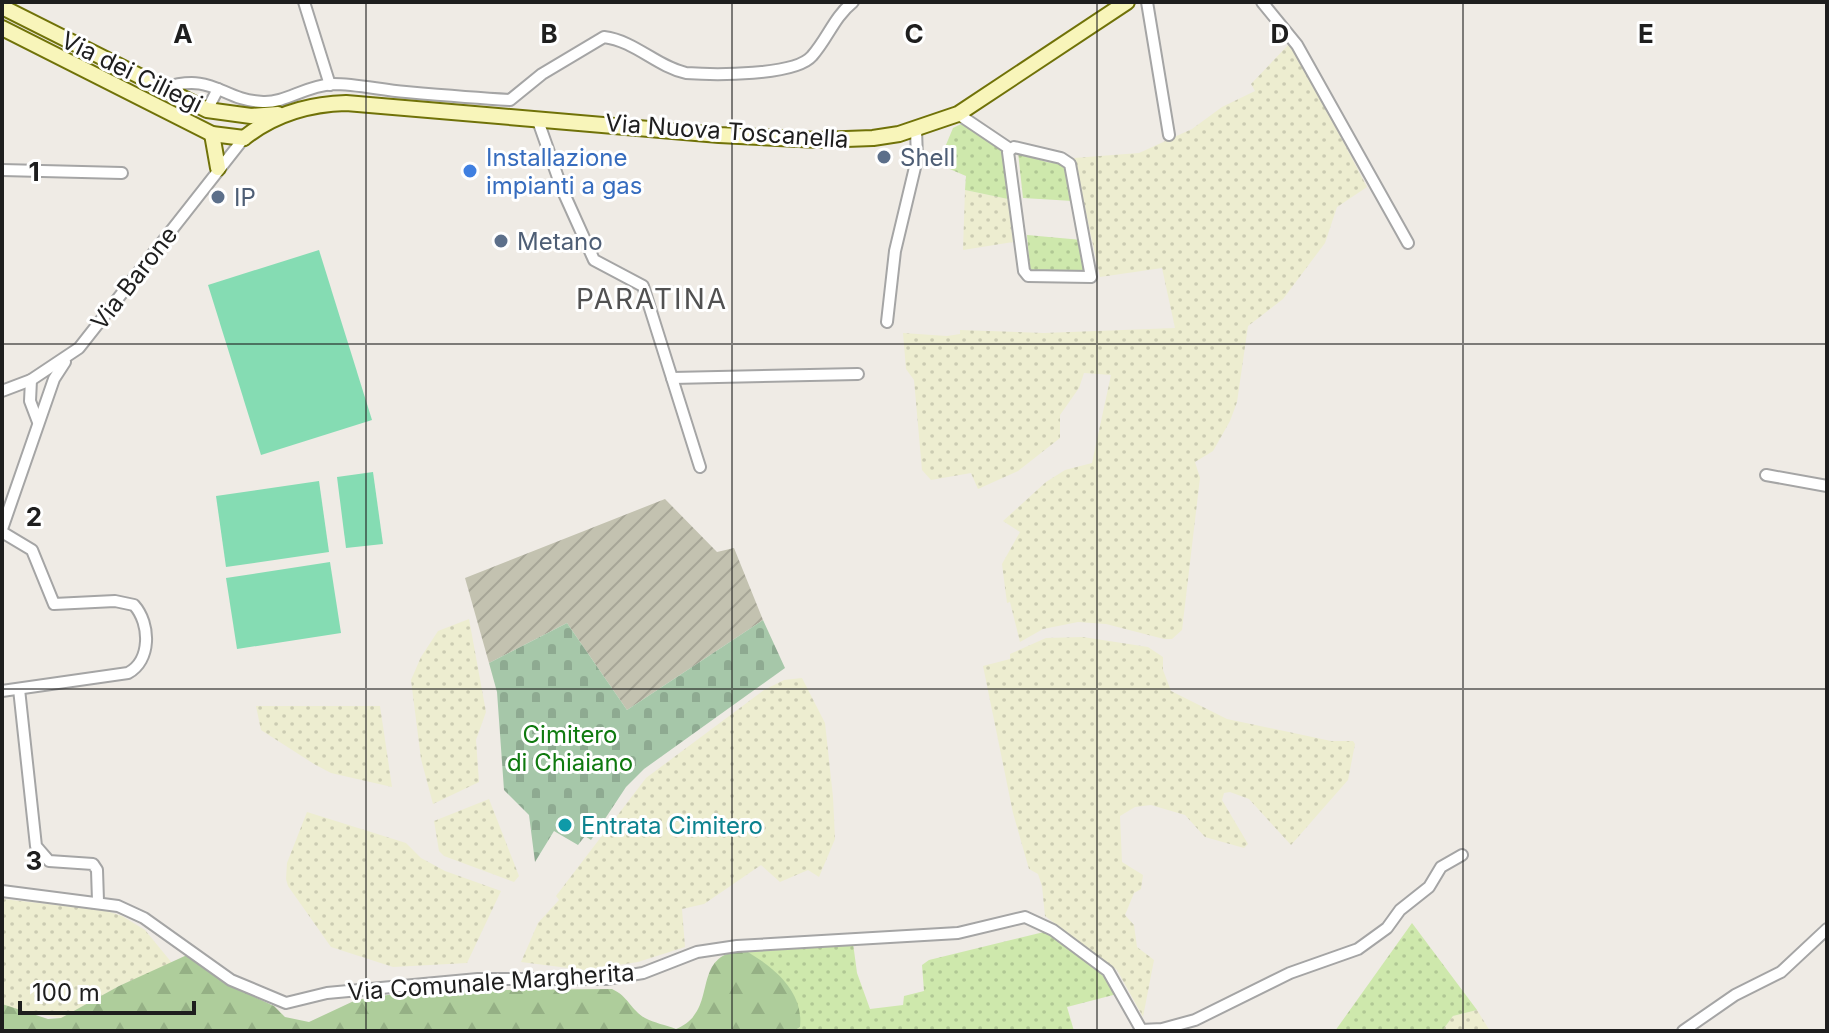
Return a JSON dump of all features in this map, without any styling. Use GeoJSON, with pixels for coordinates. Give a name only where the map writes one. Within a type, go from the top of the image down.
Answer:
{"type":"FeatureCollection","features":[{"type":"Feature","properties":{"kind":"main road","name":"Via Nuova Toscanella"},"geometry":{"type":"LineString","coordinates":[[267,115],[346,103],[819,140],[873,138],[916,129],[958,114],[1127,2]]}},
{"type":"Feature","properties":{"kind":"main road","name":"Via dei Ciliegi"},"geometry":{"type":"LineString","coordinates":[[2,7],[214,111],[267,115]]}},
{"type":"Feature","properties":{"kind":"main road","name":"Via dei Ciliegi"},"geometry":{"type":"LineString","coordinates":[[2,28],[212,134],[244,138]]}},
{"type":"Feature","properties":{"kind":"main road"},"geometry":{"type":"LineString","coordinates":[[214,111],[236,122],[244,138]]}},
{"type":"Feature","properties":{"kind":"main road","name":"Via Nuova Toscanella"},"geometry":{"type":"LineString","coordinates":[[244,138],[291,112]]}},
{"type":"Feature","properties":{"kind":"main road"},"geometry":{"type":"LineString","coordinates":[[212,134],[218,168]]}},
{"type":"Feature","properties":{"kind":"street"},"geometry":{"type":"LineString","coordinates":[[304,2],[330,85]]}},
{"type":"Feature","properties":{"kind":"street"},"geometry":{"type":"LineString","coordinates":[[163,88],[186,81],[249,101],[278,102],[305,87],[330,85],[510,100],[542,74],[604,37],[634,46],[674,70],[686,73],[785,70],[810,59],[834,21],[853,2]]}},
{"type":"Feature","properties":{"kind":"street"},"geometry":{"type":"LineString","coordinates":[[1147,2],[1169,135]]}},
{"type":"Feature","properties":{"kind":"street"},"geometry":{"type":"LineString","coordinates":[[1262,2],[1297,45],[1408,243]]}},
{"type":"Feature","properties":{"kind":"street"},"geometry":{"type":"LineString","coordinates":[[214,111],[218,89]]}},
{"type":"Feature","properties":{"kind":"street"},"geometry":{"type":"LineString","coordinates":[[958,114],[1010,149],[1061,158],[1070,164],[1091,277],[1028,276],[1022,263],[1010,149]]}},
{"type":"Feature","properties":{"kind":"street"},"geometry":{"type":"LineString","coordinates":[[537,118],[562,189],[594,260],[643,286],[700,467]]}},
{"type":"Feature","properties":{"kind":"street"},"geometry":{"type":"LineString","coordinates":[[887,322],[895,251],[917,159],[916,129]]}},
{"type":"Feature","properties":{"kind":"street","name":"Via Barone"},"geometry":{"type":"LineString","coordinates":[[5,390],[31,380],[66,360],[84,343],[244,138]]}},
{"type":"Feature","properties":{"kind":"street"},"geometry":{"type":"LineString","coordinates":[[2,170],[122,173]]}},
{"type":"Feature","properties":{"kind":"street"},"geometry":{"type":"LineString","coordinates":[[2,691],[128,673],[144,659],[145,634],[139,612],[130,603],[54,604],[32,550],[2,530],[44,407],[66,360]]}},
{"type":"Feature","properties":{"kind":"street"},"geometry":{"type":"LineString","coordinates":[[672,378],[858,374]]}},
{"type":"Feature","properties":{"kind":"street"},"geometry":{"type":"LineString","coordinates":[[38,424],[30,401],[31,380],[39,384],[44,407]]}},
{"type":"Feature","properties":{"kind":"street"},"geometry":{"type":"LineString","coordinates":[[5,390],[30,401]]}},
{"type":"Feature","properties":{"kind":"street"},"geometry":{"type":"LineString","coordinates":[[1766,475],[1827,486]]}},
{"type":"Feature","properties":{"kind":"street"},"geometry":{"type":"LineString","coordinates":[[19,689],[36,846],[49,861],[93,864],[97,870],[98,901]]}},
{"type":"Feature","properties":{"kind":"street"},"geometry":{"type":"LineString","coordinates":[[1142,1031],[1195,1020],[1290,973],[1358,949],[1387,928],[1400,910],[1429,887],[1441,867],[1462,855]]}},
{"type":"Feature","properties":{"kind":"street","name":"Via Comunale Margherita"},"geometry":{"type":"LineString","coordinates":[[2,891],[98,901],[144,918],[231,980],[286,1003],[327,993],[478,979],[606,979],[643,973],[697,952],[737,946],[958,933],[1025,917],[1053,930],[1108,971],[1142,1031]]}},
{"type":"Feature","properties":{"kind":"street"},"geometry":{"type":"LineString","coordinates":[[1683,1031],[1735,995],[1781,972],[1827,929]]}},
{"type":"Feature","properties":{"kind":"shaded area"},"geometry":{"type":"Polygon","coordinates":[[[1291,42],[1367,187],[1337,207],[1325,243],[1283,299],[1248,326],[1237,402],[1230,421],[1213,451],[1195,462],[1200,478],[1182,630],[1172,639],[1164,639],[1106,624],[1078,622],[1043,629],[1020,642],[1010,602],[1007,603],[1002,564],[1020,532],[1003,521],[1046,482],[1065,470],[1092,463],[1111,375],[1084,373],[1079,388],[1060,415],[1060,438],[1018,471],[978,489],[971,473],[931,480],[922,470],[914,380],[906,369],[903,333],[947,336],[960,334],[960,330],[1044,333],[1175,328],[1162,268],[1100,277],[1074,158],[1139,153],[1192,129],[1222,107],[1255,91],[1251,84],[1291,42]]]}},
{"type":"Feature","properties":{"kind":"shaded area"},"geometry":{"type":"Polygon","coordinates":[[[965,190],[1008,199],[1013,242],[963,250],[965,190]]]}},
{"type":"Feature","properties":{"kind":"shaded area"},"geometry":{"type":"Polygon","coordinates":[[[665,499],[717,552],[734,548],[763,620],[627,710],[567,623],[489,663],[465,578],[665,499]]]}},
{"type":"Feature","properties":{"kind":"shaded area"},"geometry":{"type":"Polygon","coordinates":[[[469,619],[486,712],[476,740],[479,782],[433,804],[421,759],[411,680],[438,631],[469,619]]]}},
{"type":"Feature","properties":{"kind":"shaded area"},"geometry":{"type":"Polygon","coordinates":[[[1083,637],[1148,647],[1163,657],[1163,670],[1171,691],[1227,719],[1331,741],[1353,741],[1355,744],[1348,780],[1291,845],[1249,799],[1230,792],[1224,793],[1222,800],[1248,844],[1244,848],[1205,837],[1185,815],[1151,805],[1135,807],[1120,816],[1122,862],[1143,875],[1141,889],[1134,893],[1125,915],[1134,925],[1137,947],[1154,960],[1143,1017],[1117,970],[1045,916],[1042,886],[1038,874],[1029,869],[1013,813],[983,666],[1010,659],[1010,654],[1046,638],[1083,637]]]}},
{"type":"Feature","properties":{"kind":"shaded area"},"geometry":{"type":"Polygon","coordinates":[[[802,678],[825,723],[833,797],[835,839],[819,877],[808,870],[780,882],[761,865],[704,904],[682,909],[685,947],[638,962],[584,970],[521,962],[538,923],[559,900],[556,896],[646,778],[764,690],[784,680],[802,678]]]}},
{"type":"Feature","properties":{"kind":"shaded area"},"geometry":{"type":"Polygon","coordinates":[[[256,706],[380,706],[392,787],[331,773],[314,764],[261,730],[256,706]]]}},
{"type":"Feature","properties":{"kind":"shaded area"},"geometry":{"type":"Polygon","coordinates":[[[489,799],[519,876],[514,882],[444,856],[439,851],[434,821],[489,799]]]}},
{"type":"Feature","properties":{"kind":"shaded area"},"geometry":{"type":"Polygon","coordinates":[[[307,812],[406,843],[421,858],[445,871],[501,891],[467,963],[393,967],[331,947],[286,879],[287,863],[307,812]]]}},
{"type":"Feature","properties":{"kind":"shaded area"},"geometry":{"type":"Polygon","coordinates":[[[2,899],[104,910],[122,916],[145,930],[172,963],[119,986],[61,1018],[11,1010],[2,1005],[2,899]]]}},
{"type":"Feature","properties":{"kind":"shaded area"},"geometry":{"type":"Polygon","coordinates":[[[1477,1010],[1490,1031],[1442,1031],[1453,1016],[1477,1010]]]}},
{"type":"Feature","properties":{"kind":"green space"},"geometry":{"type":"Polygon","coordinates":[[[961,124],[1003,149],[1008,199],[965,190],[966,176],[938,164],[953,128],[961,124]]]}},
{"type":"Feature","properties":{"kind":"green space"},"geometry":{"type":"Polygon","coordinates":[[[1018,152],[1046,162],[1065,164],[1073,201],[1023,198],[1018,152]]]}},
{"type":"Feature","properties":{"kind":"green space"},"geometry":{"type":"Polygon","coordinates":[[[1027,235],[1082,240],[1087,274],[1030,270],[1027,235]]]}},
{"type":"Feature","properties":{"kind":"green space"},"geometry":{"type":"Polygon","coordinates":[[[319,250],[372,420],[261,455],[208,285],[319,250]]]}},
{"type":"Feature","properties":{"kind":"green space"},"geometry":{"type":"Polygon","coordinates":[[[373,472],[383,544],[346,548],[337,477],[373,472]]]}},
{"type":"Feature","properties":{"kind":"green space"},"geometry":{"type":"Polygon","coordinates":[[[319,481],[329,552],[226,567],[216,496],[319,481]]]}},
{"type":"Feature","properties":{"kind":"green space"},"geometry":{"type":"Polygon","coordinates":[[[330,562],[341,633],[237,649],[226,578],[330,562]]]}},
{"type":"Feature","properties":{"kind":"green space","name":"Cimitero di Chiaiano"},"geometry":{"type":"Polygon","coordinates":[[[763,620],[785,668],[644,769],[626,787],[591,840],[585,836],[578,845],[554,831],[535,862],[529,815],[504,790],[497,692],[489,663],[567,623],[627,710],[763,620]]]}},
{"type":"Feature","properties":{"kind":"green space"},"geometry":{"type":"Polygon","coordinates":[[[1412,923],[1477,1010],[1453,1016],[1442,1031],[1335,1031],[1412,923]]]}},
{"type":"Feature","properties":{"kind":"green space"},"geometry":{"type":"Polygon","coordinates":[[[1044,932],[1085,957],[1117,994],[1067,1007],[1074,1031],[794,1031],[800,1027],[786,990],[768,967],[744,950],[853,943],[857,973],[870,1009],[903,1005],[904,996],[924,991],[922,965],[929,960],[1044,932]]]}},
{"type":"Feature","properties":{"kind":"green space"},"geometry":{"type":"Polygon","coordinates":[[[744,950],[776,972],[792,991],[800,1014],[800,1027],[794,1031],[2,1031],[2,1004],[48,1019],[61,1018],[119,986],[187,955],[227,984],[274,1006],[285,1017],[309,1022],[356,1000],[413,991],[612,989],[645,1018],[676,1029],[690,1020],[698,1009],[716,962],[727,954],[744,950]]]}},
{"type":"Feature","properties":{"kind":"place","name":"Shell"},"geometry":{"type":"Point","coordinates":[884,157]}},
{"type":"Feature","properties":{"kind":"place","name":"Installazione impianti a gas"},"geometry":{"type":"Point","coordinates":[470,171]}},
{"type":"Feature","properties":{"kind":"place","name":"IP"},"geometry":{"type":"Point","coordinates":[218,197]}},
{"type":"Feature","properties":{"kind":"place","name":"Metano"},"geometry":{"type":"Point","coordinates":[501,241]}},
{"type":"Feature","properties":{"kind":"place","name":"Entrata Cimitero"},"geometry":{"type":"Point","coordinates":[565,825]}},
{"type":"Feature","properties":{"kind":"district","name":"PARATINA"},"geometry":{"type":"Point","coordinates":[652,299]}}]}
